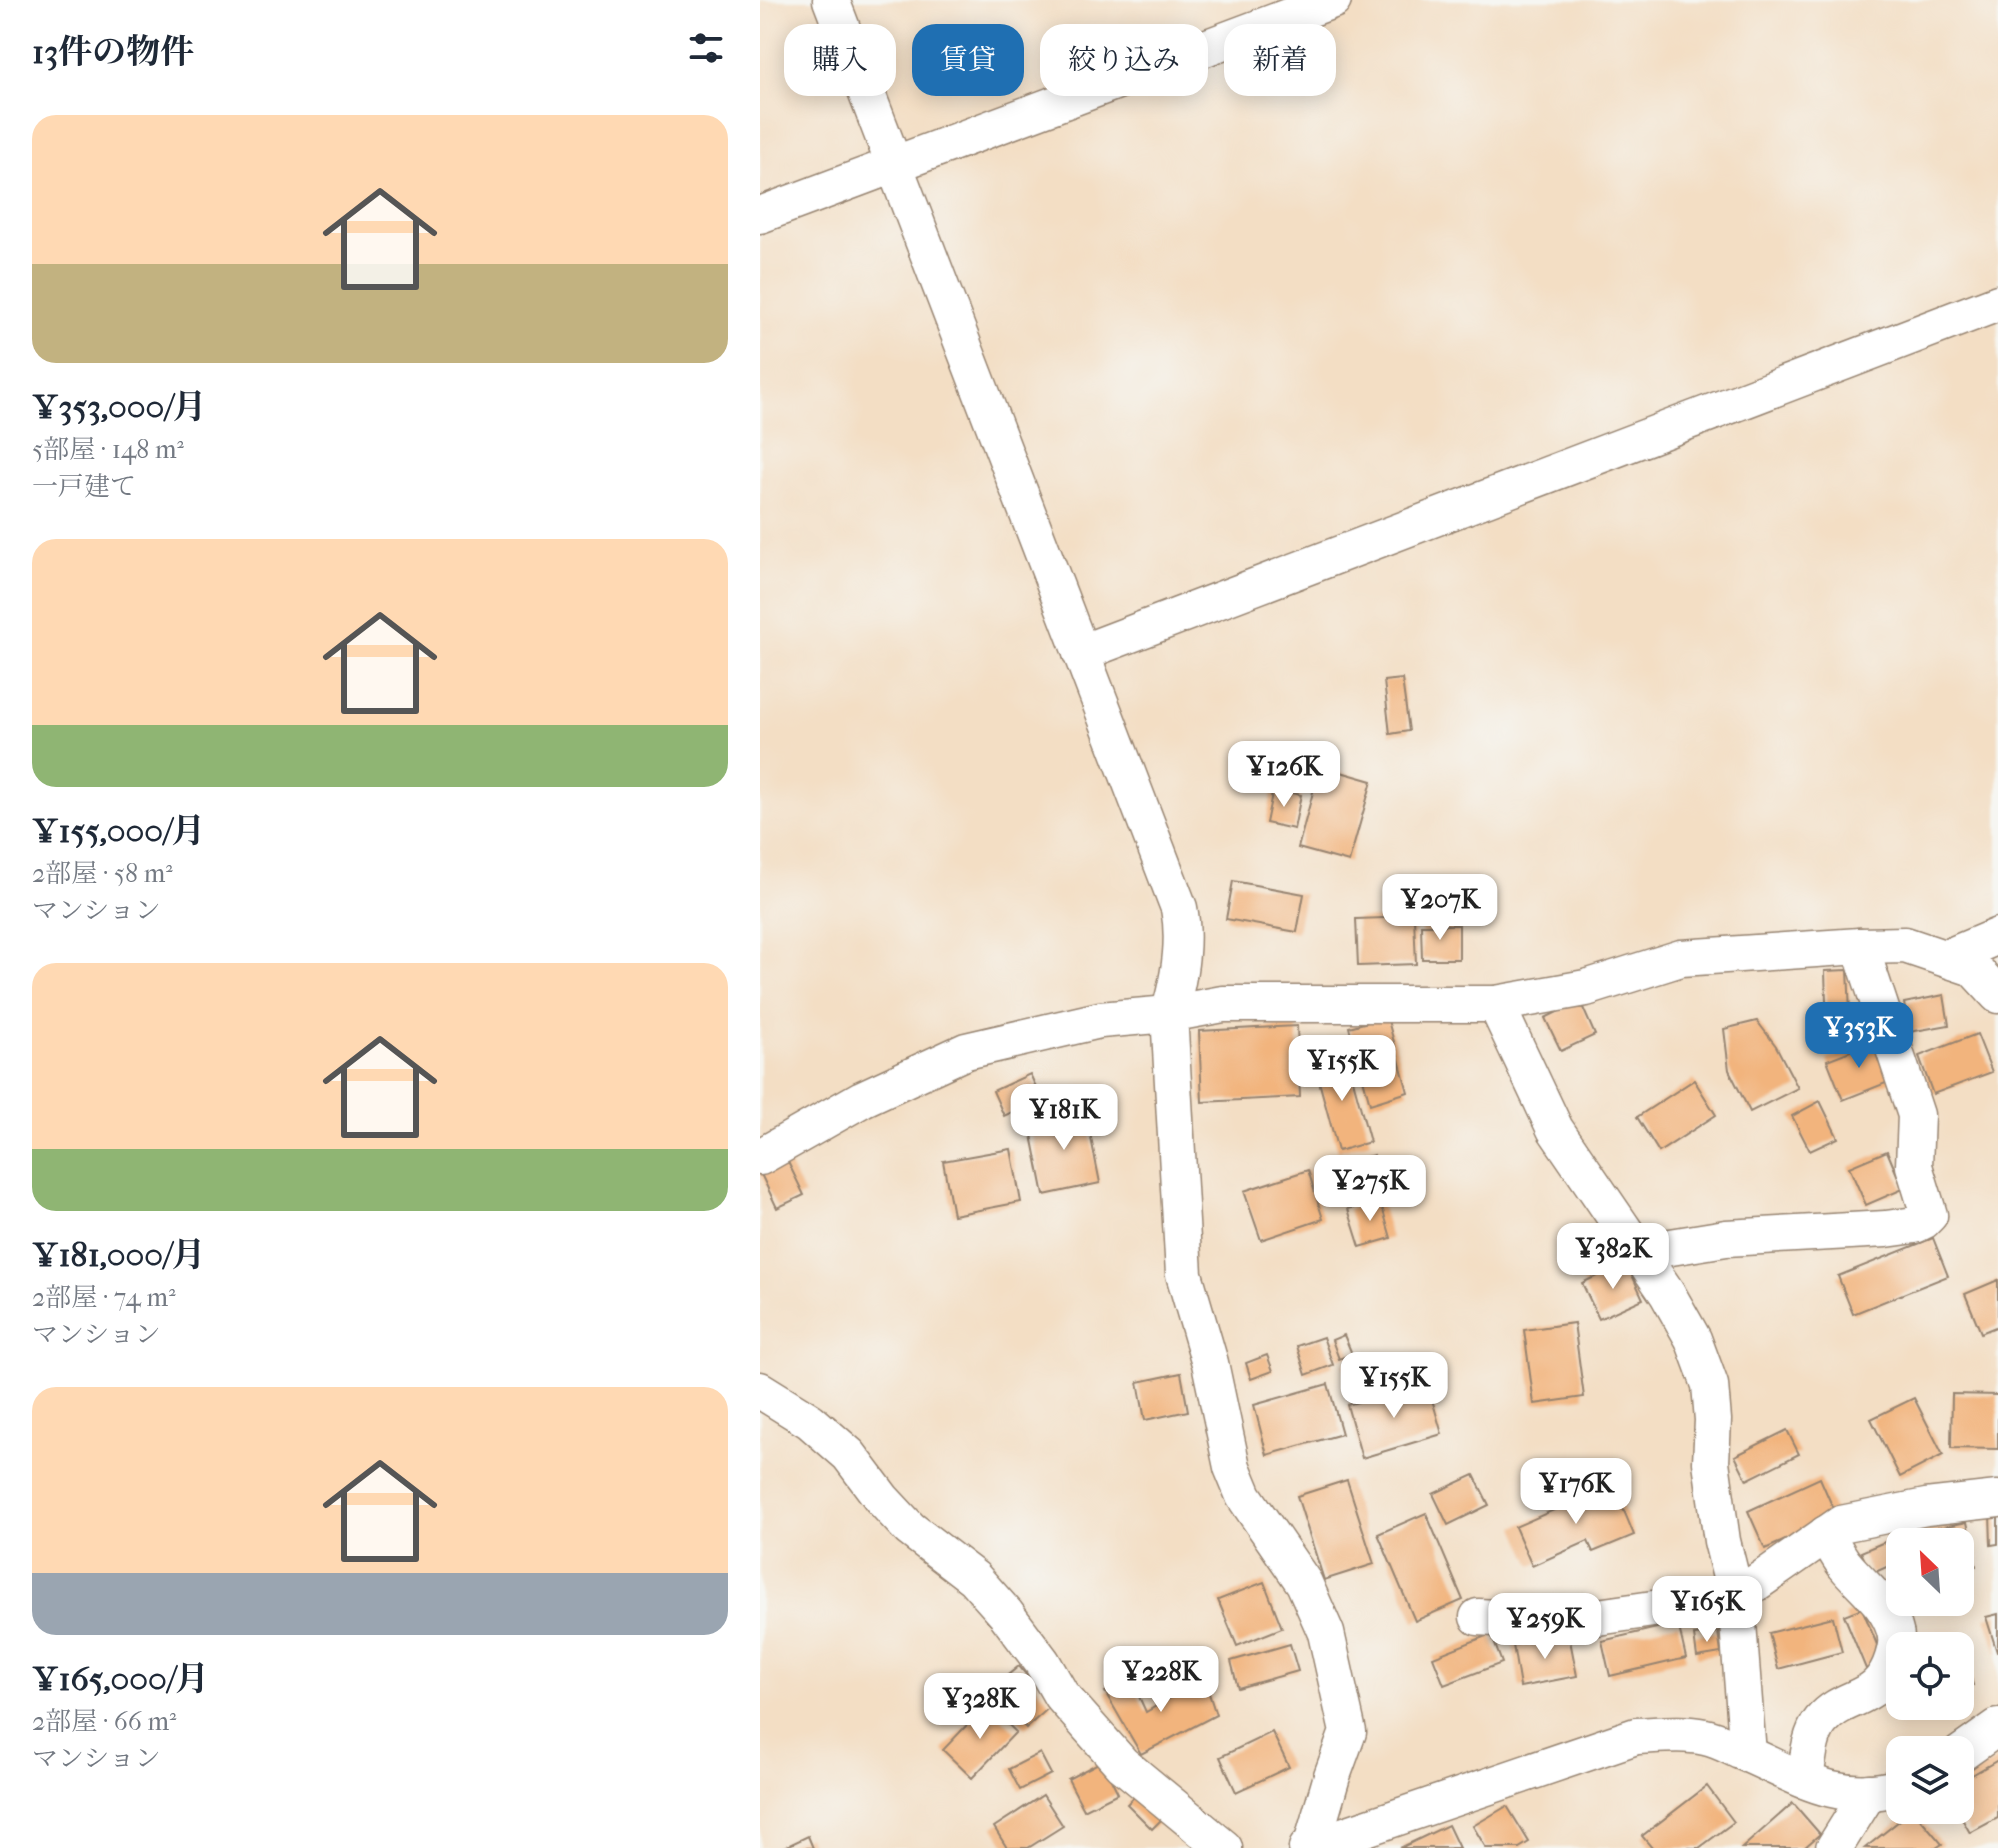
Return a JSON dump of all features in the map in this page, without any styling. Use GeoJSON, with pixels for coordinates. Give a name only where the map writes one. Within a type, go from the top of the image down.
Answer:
{"type":"FeatureCollection","features":[{"type":"Feature","properties":{"kind":"street"},"geometry":{"type":"LineString","coordinates":[[831,0],[1179,908],[1182,920],[1180,979],[1169,1014],[1184,1274],[1210,1363],[1232,1467],[1244,1496],[1304,1583],[1326,1633],[1348,1732],[1310,1847]]}},
{"type":"Feature","properties":{"kind":"street"},"geometry":{"type":"LineString","coordinates":[[760,215],[1333,0]]}},
{"type":"Feature","properties":{"kind":"street"},"geometry":{"type":"LineString","coordinates":[[1081,653],[1998,303]]}},
{"type":"Feature","properties":{"kind":"street"},"geometry":{"type":"LineString","coordinates":[[1946,958],[1998,936]]}},
{"type":"Feature","properties":{"kind":"street"},"geometry":{"type":"LineString","coordinates":[[760,1157],[862,1099],[966,1051],[1100,1020],[1169,1014],[1223,1004],[1496,1004],[1586,988],[1681,958],[1860,946],[1905,945],[1946,958],[1973,968],[1998,995]]}},
{"type":"Feature","properties":{"kind":"street"},"geometry":{"type":"LineString","coordinates":[[1640,1252],[1726,1238],[1886,1229],[1915,1225],[1929,1215],[1914,1166],[1916,1115],[1860,946]]}},
{"type":"Feature","properties":{"kind":"street"},"geometry":{"type":"LineString","coordinates":[[1496,1004],[1555,1129],[1640,1252],[1693,1339],[1710,1385],[1713,1420],[1711,1462],[1722,1541],[1736,1597],[1748,1754]]}},
{"type":"Feature","properties":{"kind":"street"},"geometry":{"type":"LineString","coordinates":[[760,1390],[810,1421],[849,1455],[882,1499],[910,1529],[974,1578],[1042,1662],[1061,1695],[1122,1764],[1224,1848]]}},
{"type":"Feature","properties":{"kind":"street"},"geometry":{"type":"LineString","coordinates":[[1478,1617],[1563,1622],[1736,1597],[1841,1524],[1926,1507],[1998,1499]]}},
{"type":"Feature","properties":{"kind":"street"},"geometry":{"type":"LineString","coordinates":[[1805,1780],[1812,1741],[1821,1721],[1839,1708],[1869,1694],[1888,1675],[1897,1647],[1895,1629],[1878,1599],[1845,1565],[1826,1534]]}},
{"type":"Feature","properties":{"kind":"street"},"geometry":{"type":"LineString","coordinates":[[1974,1744],[1998,1727]]}},
{"type":"Feature","properties":{"kind":"street"},"geometry":{"type":"LineString","coordinates":[[1310,1847],[1636,1736],[1672,1734],[1707,1737],[1824,1789],[1885,1790]]}},
{"type":"Feature","properties":{"kind":"street"},"geometry":{"type":"LineString","coordinates":[[1834,1848],[1885,1790]]}},
{"type":"Feature","properties":{"kind":"building"},"geometry":{"type":"Polygon","coordinates":[[[1402,679],[1409,731],[1390,734],[1384,681],[1402,679]]]}},
{"type":"Feature","properties":{"kind":"building"},"geometry":{"type":"Polygon","coordinates":[[[1320,766],[1372,781],[1349,862],[1298,848],[1320,766]]]}},
{"type":"Feature","properties":{"kind":"building"},"geometry":{"type":"Polygon","coordinates":[[[1273,789],[1301,795],[1294,829],[1266,823],[1273,789]]]}},
{"type":"Feature","properties":{"kind":"building"},"geometry":{"type":"Polygon","coordinates":[[[1233,881],[1304,894],[1297,932],[1226,919],[1233,881]]]}},
{"type":"Feature","properties":{"kind":"building"},"geometry":{"type":"Polygon","coordinates":[[[1414,917],[1416,964],[1358,966],[1356,919],[1414,917]]]}},
{"type":"Feature","properties":{"kind":"building"},"geometry":{"type":"Polygon","coordinates":[[[1421,925],[1459,925],[1459,959],[1422,959],[1421,925]]]}},
{"type":"Feature","properties":{"kind":"building"},"geometry":{"type":"Polygon","coordinates":[[[1848,970],[1851,1033],[1827,1033],[1825,971],[1848,970]]]}},
{"type":"Feature","properties":{"kind":"building"},"geometry":{"type":"Polygon","coordinates":[[[1944,995],[1949,1025],[1909,1032],[1904,1003],[1944,995]]]}},
{"type":"Feature","properties":{"kind":"building"},"geometry":{"type":"Polygon","coordinates":[[[1580,1001],[1595,1035],[1561,1051],[1545,1018],[1580,1001]]]}},
{"type":"Feature","properties":{"kind":"building"},"geometry":{"type":"Polygon","coordinates":[[[1387,1017],[1408,1092],[1370,1104],[1349,1027],[1387,1017]]]}},
{"type":"Feature","properties":{"kind":"building"},"geometry":{"type":"Polygon","coordinates":[[[1757,1021],[1776,1046],[1798,1088],[1750,1112],[1729,1070],[1724,1029],[1757,1021]]]}},
{"type":"Feature","properties":{"kind":"building"},"geometry":{"type":"Polygon","coordinates":[[[1297,1026],[1300,1097],[1202,1102],[1199,1031],[1297,1026]]]}},
{"type":"Feature","properties":{"kind":"building"},"geometry":{"type":"Polygon","coordinates":[[[1977,1034],[1992,1072],[1933,1094],[1919,1056],[1977,1034]]]}},
{"type":"Feature","properties":{"kind":"building"},"geometry":{"type":"Polygon","coordinates":[[[1876,1041],[1891,1081],[1843,1100],[1827,1060],[1876,1041]]]}},
{"type":"Feature","properties":{"kind":"building"},"geometry":{"type":"Polygon","coordinates":[[[1346,1055],[1370,1142],[1338,1151],[1314,1063],[1346,1055]]]}},
{"type":"Feature","properties":{"kind":"building"},"geometry":{"type":"Polygon","coordinates":[[[1030,1074],[1041,1098],[1004,1116],[993,1091],[1030,1074]]]}},
{"type":"Feature","properties":{"kind":"building"},"geometry":{"type":"Polygon","coordinates":[[[1694,1080],[1716,1115],[1659,1152],[1637,1117],[1694,1080]]]}},
{"type":"Feature","properties":{"kind":"building"},"geometry":{"type":"Polygon","coordinates":[[[1820,1101],[1838,1138],[1810,1151],[1792,1116],[1820,1101]]]}},
{"type":"Feature","properties":{"kind":"building"},"geometry":{"type":"Polygon","coordinates":[[[1085,1108],[1100,1183],[1044,1195],[1029,1120],[1085,1108]]]}},
{"type":"Feature","properties":{"kind":"building"},"geometry":{"type":"Polygon","coordinates":[[[1011,1149],[1021,1202],[953,1215],[943,1161],[1011,1149]]]}},
{"type":"Feature","properties":{"kind":"building"},"geometry":{"type":"Polygon","coordinates":[[[1887,1151],[1903,1189],[1866,1205],[1849,1167],[1887,1151]]]}},
{"type":"Feature","properties":{"kind":"building"},"geometry":{"type":"Polygon","coordinates":[[[1374,1155],[1381,1187],[1328,1200],[1320,1168],[1374,1155]]]}},
{"type":"Feature","properties":{"kind":"building"},"geometry":{"type":"Polygon","coordinates":[[[787,1160],[804,1195],[777,1208],[760,1172],[787,1160]]]}},
{"type":"Feature","properties":{"kind":"building"},"geometry":{"type":"Polygon","coordinates":[[[1308,1170],[1323,1219],[1261,1240],[1244,1191],[1308,1170]]]}},
{"type":"Feature","properties":{"kind":"building"},"geometry":{"type":"Polygon","coordinates":[[[1380,1200],[1391,1238],[1360,1247],[1348,1209],[1380,1200]]]}},
{"type":"Feature","properties":{"kind":"building"},"geometry":{"type":"Polygon","coordinates":[[[1933,1238],[1948,1276],[1853,1314],[1838,1276],[1933,1238]]]}},
{"type":"Feature","properties":{"kind":"building"},"geometry":{"type":"Polygon","coordinates":[[[1626,1262],[1643,1299],[1599,1319],[1582,1283],[1626,1262]]]}},
{"type":"Feature","properties":{"kind":"building"},"geometry":{"type":"Polygon","coordinates":[[[1998,1280],[1998,1326],[1981,1333],[1965,1294],[1998,1280]]]}},
{"type":"Feature","properties":{"kind":"building"},"geometry":{"type":"Polygon","coordinates":[[[1574,1323],[1584,1397],[1534,1404],[1524,1330],[1574,1323]]]}},
{"type":"Feature","properties":{"kind":"building"},"geometry":{"type":"Polygon","coordinates":[[[1344,1335],[1352,1354],[1339,1359],[1332,1340],[1344,1335]]]}},
{"type":"Feature","properties":{"kind":"building"},"geometry":{"type":"Polygon","coordinates":[[[1323,1337],[1333,1365],[1306,1375],[1297,1346],[1323,1337]]]}},
{"type":"Feature","properties":{"kind":"building"},"geometry":{"type":"Polygon","coordinates":[[[1267,1355],[1273,1371],[1251,1379],[1246,1363],[1267,1355]]]}},
{"type":"Feature","properties":{"kind":"building"},"geometry":{"type":"Polygon","coordinates":[[[1356,1360],[1367,1392],[1354,1396],[1343,1364],[1356,1360]]]}},
{"type":"Feature","properties":{"kind":"building"},"geometry":{"type":"Polygon","coordinates":[[[1181,1373],[1188,1411],[1145,1420],[1138,1382],[1181,1373]]]}},
{"type":"Feature","properties":{"kind":"building"},"geometry":{"type":"Polygon","coordinates":[[[1427,1382],[1442,1434],[1362,1458],[1347,1405],[1427,1382]]]}},
{"type":"Feature","properties":{"kind":"building"},"geometry":{"type":"Polygon","coordinates":[[[1328,1384],[1342,1434],[1267,1455],[1254,1405],[1328,1384]]]}},
{"type":"Feature","properties":{"kind":"building"},"geometry":{"type":"Polygon","coordinates":[[[1952,1394],[1998,1395],[1998,1449],[1951,1448],[1952,1394]]]}},
{"type":"Feature","properties":{"kind":"building"},"geometry":{"type":"Polygon","coordinates":[[[1914,1398],[1943,1455],[1900,1477],[1871,1419],[1914,1398]]]}},
{"type":"Feature","properties":{"kind":"building"},"geometry":{"type":"Polygon","coordinates":[[[1787,1430],[1799,1454],[1747,1480],[1735,1456],[1787,1430]]]}},
{"type":"Feature","properties":{"kind":"building"},"geometry":{"type":"Polygon","coordinates":[[[1474,1475],[1489,1505],[1448,1525],[1433,1494],[1474,1475]]]}},
{"type":"Feature","properties":{"kind":"building"},"geometry":{"type":"Polygon","coordinates":[[[1820,1478],[1837,1517],[1765,1549],[1748,1511],[1820,1478]]]}},
{"type":"Feature","properties":{"kind":"building"},"geometry":{"type":"Polygon","coordinates":[[[1347,1480],[1374,1564],[1324,1580],[1297,1496],[1347,1480]]]}},
{"type":"Feature","properties":{"kind":"building"},"geometry":{"type":"Polygon","coordinates":[[[1613,1484],[1634,1535],[1593,1552],[1588,1541],[1532,1566],[1515,1527],[1613,1484]]]}},
{"type":"Feature","properties":{"kind":"building"},"geometry":{"type":"Polygon","coordinates":[[[1426,1513],[1463,1600],[1415,1621],[1378,1534],[1426,1513]]]}},
{"type":"Feature","properties":{"kind":"building"},"geometry":{"type":"Polygon","coordinates":[[[1990,1513],[1998,1513],[1998,1544],[1991,1545],[1990,1513]]]}},
{"type":"Feature","properties":{"kind":"building"},"geometry":{"type":"Polygon","coordinates":[[[1967,1522],[1968,1528],[1938,1528],[1967,1522]]]}},
{"type":"Feature","properties":{"kind":"building"},"geometry":{"type":"Polygon","coordinates":[[[1886,1541],[1886,1567],[1871,1574],[1861,1552],[1886,1541]]]}},
{"type":"Feature","properties":{"kind":"building"},"geometry":{"type":"Polygon","coordinates":[[[1264,1582],[1282,1628],[1237,1646],[1218,1600],[1264,1582]]]}},
{"type":"Feature","properties":{"kind":"building"},"geometry":{"type":"Polygon","coordinates":[[[1862,1608],[1884,1662],[1866,1669],[1844,1615],[1862,1608]]]}},
{"type":"Feature","properties":{"kind":"building"},"geometry":{"type":"Polygon","coordinates":[[[1998,1614],[1998,1652],[1997,1652],[1986,1617],[1998,1614]]]}},
{"type":"Feature","properties":{"kind":"building"},"geometry":{"type":"Polygon","coordinates":[[[1833,1617],[1842,1652],[1778,1669],[1769,1633],[1833,1617]]]}},
{"type":"Feature","properties":{"kind":"building"},"geometry":{"type":"Polygon","coordinates":[[[1678,1623],[1686,1658],[1610,1676],[1602,1641],[1678,1623]]]}},
{"type":"Feature","properties":{"kind":"building"},"geometry":{"type":"Polygon","coordinates":[[[1718,1632],[1721,1653],[1697,1657],[1694,1635],[1718,1632]]]}},
{"type":"Feature","properties":{"kind":"building"},"geometry":{"type":"Polygon","coordinates":[[[1491,1634],[1502,1663],[1444,1685],[1433,1657],[1491,1634]]]}},
{"type":"Feature","properties":{"kind":"building"},"geometry":{"type":"Polygon","coordinates":[[[1569,1635],[1577,1676],[1520,1687],[1513,1645],[1569,1635]]]}},
{"type":"Feature","properties":{"kind":"building"},"geometry":{"type":"Polygon","coordinates":[[[1290,1644],[1298,1671],[1238,1688],[1231,1661],[1290,1644]]]}},
{"type":"Feature","properties":{"kind":"building"},"geometry":{"type":"Polygon","coordinates":[[[1019,1666],[1052,1705],[1026,1728],[992,1688],[1019,1666]]]}},
{"type":"Feature","properties":{"kind":"building"},"geometry":{"type":"Polygon","coordinates":[[[1204,1678],[1216,1715],[1141,1754],[1105,1692],[1131,1679],[1146,1712],[1204,1678]]]}},
{"type":"Feature","properties":{"kind":"building"},"geometry":{"type":"Polygon","coordinates":[[[987,1704],[1016,1732],[972,1778],[943,1750],[987,1704]]]}},
{"type":"Feature","properties":{"kind":"building"},"geometry":{"type":"Polygon","coordinates":[[[1272,1732],[1289,1767],[1236,1792],[1220,1757],[1272,1732]]]}},
{"type":"Feature","properties":{"kind":"building"},"geometry":{"type":"Polygon","coordinates":[[[1040,1753],[1051,1774],[1020,1790],[1009,1769],[1040,1753]]]}},
{"type":"Feature","properties":{"kind":"building"},"geometry":{"type":"Polygon","coordinates":[[[1998,1760],[1998,1818],[1970,1833],[1965,1824],[1974,1824],[1974,1774],[1998,1760]]]}},
{"type":"Feature","properties":{"kind":"building"},"geometry":{"type":"Polygon","coordinates":[[[1102,1761],[1118,1793],[1084,1810],[1068,1779],[1102,1761]]]}},
{"type":"Feature","properties":{"kind":"building"},"geometry":{"type":"Polygon","coordinates":[[[1707,1786],[1734,1822],[1699,1848],[1652,1848],[1642,1836],[1707,1786]]]}},
{"type":"Feature","properties":{"kind":"building"},"geometry":{"type":"Polygon","coordinates":[[[1141,1790],[1166,1815],[1152,1829],[1127,1804],[1141,1790]]]}},
{"type":"Feature","properties":{"kind":"building"},"geometry":{"type":"Polygon","coordinates":[[[1043,1795],[1063,1826],[1028,1848],[1007,1848],[994,1827],[1043,1795]]]}},
{"type":"Feature","properties":{"kind":"building"},"geometry":{"type":"Polygon","coordinates":[[[1793,1803],[1820,1834],[1804,1848],[1742,1848],[1793,1803]]]}},
{"type":"Feature","properties":{"kind":"building"},"geometry":{"type":"Polygon","coordinates":[[[1507,1806],[1529,1842],[1519,1848],[1486,1848],[1473,1826],[1507,1806]]]}},
{"type":"Feature","properties":{"kind":"building"},"geometry":{"type":"Polygon","coordinates":[[[1895,1824],[1925,1824],[1942,1844],[1936,1848],[1865,1848],[1895,1824]]]}},
{"type":"Feature","properties":{"kind":"building"},"geometry":{"type":"Polygon","coordinates":[[[1448,1825],[1459,1848],[1400,1848],[1448,1825]]]}},
{"type":"Feature","properties":{"kind":"building"},"geometry":{"type":"Polygon","coordinates":[[[808,1836],[813,1848],[783,1848],[808,1836]]]}}]}
